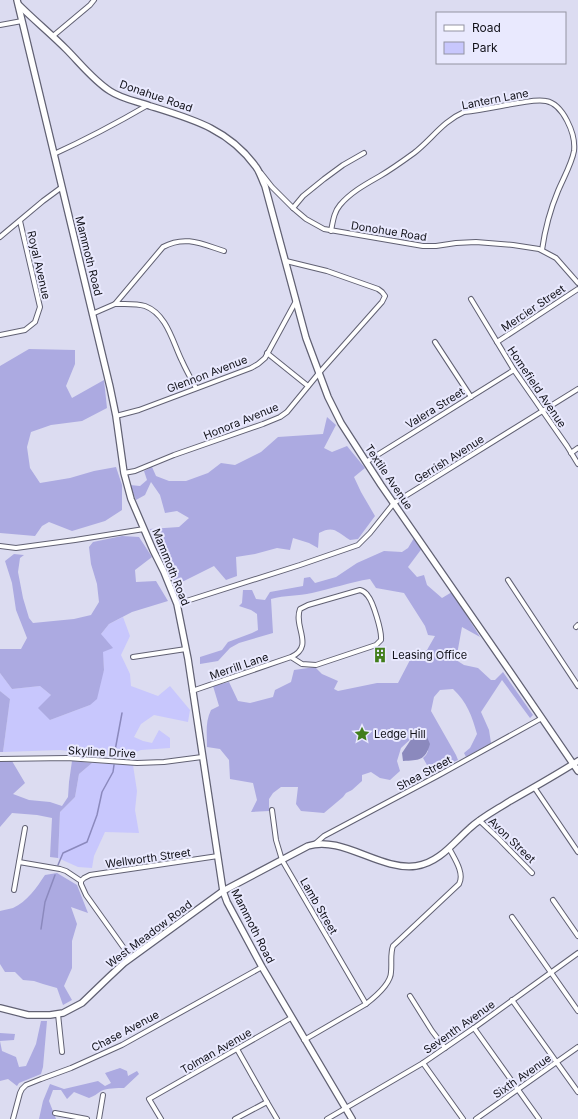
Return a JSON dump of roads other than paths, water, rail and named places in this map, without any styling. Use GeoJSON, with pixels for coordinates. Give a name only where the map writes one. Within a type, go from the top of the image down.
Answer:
{"type":"FeatureCollection","features":[{"type":"Feature","properties":{"kind":"main road","name":"Donahue Road"},"geometry":{"type":"LineString","coordinates":[[18,2],[81,66],[110,90],[122,97],[189,118],[220,132],[244,151],[257,168]]}},
{"type":"Feature","properties":{"kind":"main road","name":"Mammoth Road"},"geometry":{"type":"LineString","coordinates":[[18,2],[116,416],[124,473],[131,499],[177,604],[186,649],[223,891],[262,967],[352,1119]]}},
{"type":"Feature","properties":{"kind":"main road"},"geometry":{"type":"LineString","coordinates":[[25,33],[30,23],[35,20]]}},
{"type":"Feature","properties":{"kind":"main road","name":"Textile Avenue"},"geometry":{"type":"LineString","coordinates":[[257,168],[265,186],[306,338],[328,397],[341,423],[366,462],[542,718],[576,762],[578,771]]}},
{"type":"Feature","properties":{"kind":"main road"},"geometry":{"type":"LineString","coordinates":[[316,843],[345,848],[394,865],[406,867],[417,866],[432,861],[449,848],[478,820],[576,762]]}},
{"type":"Feature","properties":{"kind":"main road","name":"West Meadow Road"},"geometry":{"type":"LineString","coordinates":[[0,1008],[28,1015],[44,1016],[63,1013],[73,1009],[82,1003],[112,973],[131,958],[223,891],[316,843]]}},
{"type":"Feature","properties":{"kind":"street"},"geometry":{"type":"LineString","coordinates":[[53,36],[94,0]]}},
{"type":"Feature","properties":{"kind":"street"},"geometry":{"type":"LineString","coordinates":[[0,24],[22,21]]}},
{"type":"Feature","properties":{"kind":"street","name":"Lantern Lane"},"geometry":{"type":"LineString","coordinates":[[331,231],[334,216],[341,204],[357,190],[417,151],[444,125],[457,115],[464,112],[517,103],[546,101],[554,105],[563,114],[571,131],[574,145],[572,157],[549,216],[543,238],[542,250]]}},
{"type":"Feature","properties":{"kind":"street"},"geometry":{"type":"LineString","coordinates":[[54,154],[118,123],[148,105]]}},
{"type":"Feature","properties":{"kind":"street"},"geometry":{"type":"LineString","coordinates":[[293,208],[303,196],[324,179],[343,165],[364,153]]}},
{"type":"Feature","properties":{"kind":"street","name":"Donohue Road"},"geometry":{"type":"LineString","coordinates":[[257,168],[272,187],[293,208],[314,224],[324,229],[423,246],[476,242],[513,245],[542,250],[556,258],[578,282]]}},
{"type":"Feature","properties":{"kind":"street"},"geometry":{"type":"LineString","coordinates":[[0,238],[43,201],[62,187]]}},
{"type":"Feature","properties":{"kind":"street","name":"Royal Avenue"},"geometry":{"type":"LineString","coordinates":[[0,335],[25,330],[35,322],[40,307],[20,221]]}},
{"type":"Feature","properties":{"kind":"street"},"geometry":{"type":"LineString","coordinates":[[115,304],[163,247],[168,244],[187,240],[224,251]]}},
{"type":"Feature","properties":{"kind":"street","name":"Honora Avenue"},"geometry":{"type":"LineString","coordinates":[[124,473],[135,471],[174,455],[274,420],[287,412],[319,373],[382,302],[385,295],[378,289],[327,271],[286,261]]}},
{"type":"Feature","properties":{"kind":"street","name":"Mercier Street"},"geometry":{"type":"LineString","coordinates":[[497,342],[578,289]]}},
{"type":"Feature","properties":{"kind":"street","name":"Homefield Avenue"},"geometry":{"type":"LineString","coordinates":[[471,299],[514,370],[578,464]]}},
{"type":"Feature","properties":{"kind":"street","name":"Glennon Avenue"},"geometry":{"type":"LineString","coordinates":[[116,416],[139,410],[251,368],[258,364],[265,358],[296,301]]}},
{"type":"Feature","properties":{"kind":"street"},"geometry":{"type":"LineString","coordinates":[[92,314],[115,304],[138,304],[146,306],[155,312],[163,321],[196,388]]}},
{"type":"Feature","properties":{"kind":"street"},"geometry":{"type":"LineString","coordinates":[[435,342],[471,397]]}},
{"type":"Feature","properties":{"kind":"street"},"geometry":{"type":"LineString","coordinates":[[267,353],[308,386]]}},
{"type":"Feature","properties":{"kind":"street","name":"Valera Street"},"geometry":{"type":"LineString","coordinates":[[366,462],[514,370]]}},
{"type":"Feature","properties":{"kind":"street","name":"Gerrish Avenue"},"geometry":{"type":"LineString","coordinates":[[177,604],[358,545],[370,533],[394,503],[578,389]]}},
{"type":"Feature","properties":{"kind":"street"},"geometry":{"type":"LineString","coordinates":[[571,452],[578,448]]}},
{"type":"Feature","properties":{"kind":"street"},"geometry":{"type":"LineString","coordinates":[[0,546],[16,548],[144,529]]}},
{"type":"Feature","properties":{"kind":"street"},"geometry":{"type":"LineString","coordinates":[[508,580],[578,686]]}},
{"type":"Feature","properties":{"kind":"street"},"geometry":{"type":"LineString","coordinates":[[360,590],[367,594],[372,601],[381,632],[381,640],[379,642],[372,647],[316,665],[302,664],[291,657],[299,652],[302,647],[298,620],[300,610],[308,605],[360,590]]}},
{"type":"Feature","properties":{"kind":"street"},"geometry":{"type":"LineString","coordinates":[[133,657],[186,649]]}},
{"type":"Feature","properties":{"kind":"street","name":"Merrill Lane"},"geometry":{"type":"LineString","coordinates":[[192,691],[291,657]]}},
{"type":"Feature","properties":{"kind":"street","name":"Shea Street"},"geometry":{"type":"LineString","coordinates":[[316,843],[324,836],[542,718]]}},
{"type":"Feature","properties":{"kind":"street","name":"Skyline Drive"},"geometry":{"type":"LineString","coordinates":[[0,759],[67,758],[137,763],[164,762],[202,757]]}},
{"type":"Feature","properties":{"kind":"street"},"geometry":{"type":"LineString","coordinates":[[534,787],[578,852]]}},
{"type":"Feature","properties":{"kind":"street","name":"Lamb Street"},"geometry":{"type":"LineString","coordinates":[[272,810],[276,840],[282,860],[366,1004]]}},
{"type":"Feature","properties":{"kind":"street","name":"Avon Street"},"geometry":{"type":"LineString","coordinates":[[478,820],[532,873]]}},
{"type":"Feature","properties":{"kind":"street"},"geometry":{"type":"LineString","coordinates":[[14,890],[25,828]]}},
{"type":"Feature","properties":{"kind":"street"},"geometry":{"type":"LineString","coordinates":[[304,1040],[366,1004],[374,998],[391,978],[393,946],[457,886],[461,880],[460,872],[449,848]]}},
{"type":"Feature","properties":{"kind":"street","name":"Wellworth Street"},"geometry":{"type":"LineString","coordinates":[[81,881],[90,875],[218,856]]}},
{"type":"Feature","properties":{"kind":"street"},"geometry":{"type":"LineString","coordinates":[[19,862],[60,869],[66,871],[81,881],[82,888],[86,895],[131,958]]}},
{"type":"Feature","properties":{"kind":"street"},"geometry":{"type":"LineString","coordinates":[[552,900],[578,936]]}},
{"type":"Feature","properties":{"kind":"street"},"geometry":{"type":"LineString","coordinates":[[512,917],[578,1011]]}},
{"type":"Feature","properties":{"kind":"street","name":"Seventh Avenue"},"geometry":{"type":"LineString","coordinates":[[327,1119],[423,1063],[578,953]]}},
{"type":"Feature","properties":{"kind":"street","name":"Chase Avenue"},"geometry":{"type":"LineString","coordinates":[[13,1119],[20,1093],[26,1086],[72,1068],[122,1045],[262,967]]}},
{"type":"Feature","properties":{"kind":"street"},"geometry":{"type":"LineString","coordinates":[[410,996],[432,1031],[445,1048]]}},
{"type":"Feature","properties":{"kind":"street"},"geometry":{"type":"LineString","coordinates":[[512,1000],[578,1092]]}},
{"type":"Feature","properties":{"kind":"street"},"geometry":{"type":"LineString","coordinates":[[58,1014],[62,1052]]}},
{"type":"Feature","properties":{"kind":"street","name":"Tolman Avenue"},"geometry":{"type":"LineString","coordinates":[[161,1119],[149,1099],[291,1018]]}},
{"type":"Feature","properties":{"kind":"street"},"geometry":{"type":"LineString","coordinates":[[474,1028],[539,1119]]}},
{"type":"Feature","properties":{"kind":"street","name":"Sixth Avenue"},"geometry":{"type":"LineString","coordinates":[[476,1119],[578,1047]]}},
{"type":"Feature","properties":{"kind":"street"},"geometry":{"type":"LineString","coordinates":[[237,1049],[277,1119]]}},
{"type":"Feature","properties":{"kind":"street"},"geometry":{"type":"LineString","coordinates":[[423,1063],[463,1119]]}},
{"type":"Feature","properties":{"kind":"street"},"geometry":{"type":"LineString","coordinates":[[99,1119],[103,1095]]}},
{"type":"Feature","properties":{"kind":"street"},"geometry":{"type":"LineString","coordinates":[[235,1119],[267,1102]]}},
{"type":"Feature","properties":{"kind":"street"},"geometry":{"type":"LineString","coordinates":[[55,1113],[87,1119]]}},
{"type":"Feature","properties":{"kind":"waterway"},"geometry":{"type":"LineString","coordinates":[[114,756],[122,713]]}},
{"type":"Feature","properties":{"kind":"waterway"},"geometry":{"type":"LineString","coordinates":[[58,865],[63,853],[87,842],[97,815],[102,792],[113,772],[114,765]]}},
{"type":"Feature","properties":{"kind":"waterway"},"geometry":{"type":"LineString","coordinates":[[41,929],[45,902],[55,875]]}},
{"type":"Feature","properties":{"kind":"place","name":"Leasing Office"},"geometry":{"type":"Point","coordinates":[380,655]}},
{"type":"Feature","properties":{"kind":"place","name":"Ledge Hill"},"geometry":{"type":"Point","coordinates":[362,734]}}]}
